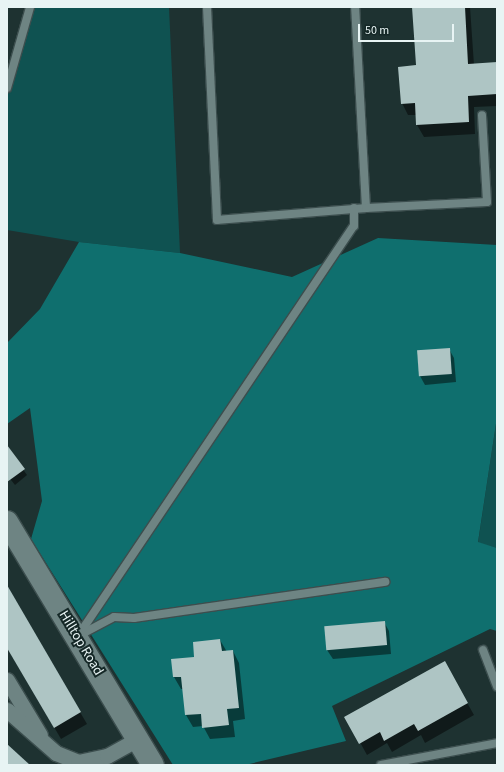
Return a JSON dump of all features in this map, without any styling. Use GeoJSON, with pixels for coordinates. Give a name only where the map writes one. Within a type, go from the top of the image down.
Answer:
{"type":"FeatureCollection","features":[{"type":"Feature","properties":{"kind":"street","name":"Hilltop Road"},"geometry":{"type":"LineString","coordinates":[[7,522],[78,637],[136,740],[153,765]]}},
{"type":"Feature","properties":{"kind":"street"},"geometry":{"type":"LineString","coordinates":[[7,680],[45,744]]}},
{"type":"Feature","properties":{"kind":"street"},"geometry":{"type":"LineString","coordinates":[[7,710],[56,753],[78,762],[107,756],[136,740]]}},
{"type":"Feature","properties":{"kind":"lane"},"geometry":{"type":"LineString","coordinates":[[7,88],[30,7]]}},
{"type":"Feature","properties":{"kind":"lane"},"geometry":{"type":"LineString","coordinates":[[207,7],[217,220],[354,208],[487,202],[482,115]]}},
{"type":"Feature","properties":{"kind":"lane"},"geometry":{"type":"LineString","coordinates":[[355,7],[366,208]]}},
{"type":"Feature","properties":{"kind":"lane"},"geometry":{"type":"LineString","coordinates":[[78,637],[354,226],[354,208]]}},
{"type":"Feature","properties":{"kind":"lane"},"geometry":{"type":"LineString","coordinates":[[78,637],[114,617],[134,618],[166,611],[213,607],[385,582]]}},
{"type":"Feature","properties":{"kind":"lane"},"geometry":{"type":"LineString","coordinates":[[482,650],[497,686]]}},
{"type":"Feature","properties":{"kind":"lane"},"geometry":{"type":"LineString","coordinates":[[381,765],[497,743]]}},
{"type":"Feature","properties":{"kind":"shaded area"},"geometry":{"type":"Polygon","coordinates":[[[35,7],[169,7],[180,253],[79,242],[7,230],[7,96],[35,7]]]}},
{"type":"Feature","properties":{"kind":"shaded area"},"geometry":{"type":"Polygon","coordinates":[[[378,238],[497,245],[497,417],[478,542],[497,548],[497,631],[490,629],[332,706],[346,741],[245,765],[173,765],[31,539],[42,501],[30,408],[7,424],[7,343],[40,309],[79,242],[180,253],[292,277],[378,238]]]}},
{"type":"Feature","properties":{"kind":"shaded area"},"geometry":{"type":"Polygon","coordinates":[[[497,417],[497,548],[478,543],[497,417]]]}},
{"type":"Feature","properties":{"kind":"building"},"geometry":{"type":"Polygon","coordinates":[[[412,7],[465,7],[468,64],[497,62],[497,94],[468,96],[469,122],[416,125],[415,103],[401,104],[398,67],[416,65],[412,7]]]}},
{"type":"Feature","properties":{"kind":"building"},"geometry":{"type":"Polygon","coordinates":[[[450,348],[452,374],[419,376],[417,350],[450,348]]]}},
{"type":"Feature","properties":{"kind":"building"},"geometry":{"type":"Polygon","coordinates":[[[7,445],[25,469],[7,482],[7,445]]]}},
{"type":"Feature","properties":{"kind":"building"},"geometry":{"type":"Polygon","coordinates":[[[7,585],[81,712],[54,728],[7,648],[7,585]]]}},
{"type":"Feature","properties":{"kind":"building"},"geometry":{"type":"Polygon","coordinates":[[[385,621],[387,645],[326,650],[324,626],[385,621]]]}},
{"type":"Feature","properties":{"kind":"building"},"geometry":{"type":"Polygon","coordinates":[[[220,639],[222,651],[233,650],[239,708],[227,709],[229,725],[202,728],[201,714],[185,715],[181,677],[173,677],[171,659],[194,657],[193,642],[220,639]]]}},
{"type":"Feature","properties":{"kind":"building"},"geometry":{"type":"Polygon","coordinates":[[[445,661],[468,703],[418,731],[414,724],[384,741],[380,732],[359,744],[344,717],[445,661]]]}},
{"type":"Feature","properties":{"kind":"building"},"geometry":{"type":"Polygon","coordinates":[[[7,744],[30,765],[7,765],[7,744]]]}}]}
